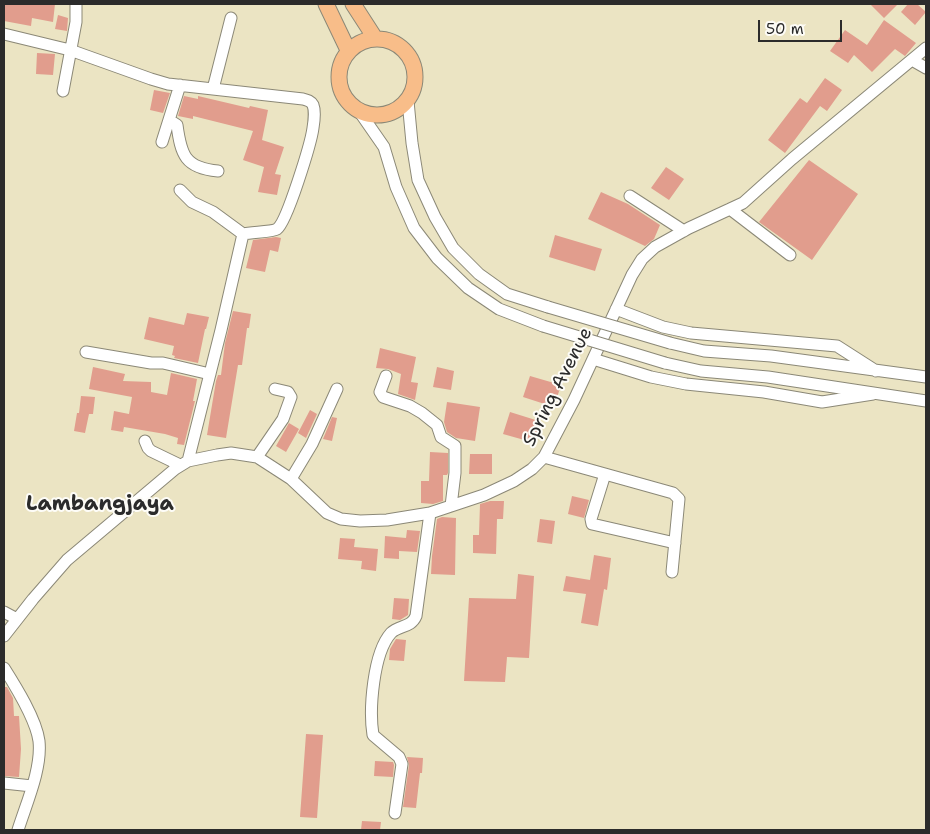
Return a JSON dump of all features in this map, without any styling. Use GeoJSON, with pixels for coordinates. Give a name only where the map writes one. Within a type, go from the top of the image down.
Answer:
{"type":"FeatureCollection","features":[{"type":"Feature","properties":{"kind":"main road"},"geometry":{"type":"LineString","coordinates":[[326,4],[348,50]]}},
{"type":"Feature","properties":{"kind":"main road"},"geometry":{"type":"LineString","coordinates":[[353,4],[374,38]]}},
{"type":"Feature","properties":{"kind":"main road"},"geometry":{"type":"LineString","coordinates":[[374,38],[392,41],[407,52],[415,67],[416,85],[408,101],[394,112],[376,116],[359,112],[345,100],[338,84],[340,66],[348,50],[360,42],[374,38]]}},
{"type":"Feature","properties":{"kind":"street"},"geometry":{"type":"LineString","coordinates":[[63,92],[76,22],[76,4]]}},
{"type":"Feature","properties":{"kind":"street"},"geometry":{"type":"LineString","coordinates":[[213,89],[232,18]]}},
{"type":"Feature","properties":{"kind":"street"},"geometry":{"type":"LineString","coordinates":[[4,34],[70,50],[151,79],[180,85],[303,98],[310,101],[314,106],[314,128],[291,204],[283,223],[278,229],[273,231],[255,231],[243,234]]}},
{"type":"Feature","properties":{"kind":"street","name":"Spring Avenue"},"geometry":{"type":"LineString","coordinates":[[4,636],[67,560],[184,463],[231,453],[257,457],[291,479],[327,513],[341,519],[360,521],[387,520],[430,513],[484,495],[514,481],[532,469],[544,457],[642,258],[655,247],[684,231],[742,203],[926,48]]}},
{"type":"Feature","properties":{"kind":"street"},"geometry":{"type":"LineString","coordinates":[[912,60],[926,68]]}},
{"type":"Feature","properties":{"kind":"street"},"geometry":{"type":"LineString","coordinates":[[162,142],[180,85]]}},
{"type":"Feature","properties":{"kind":"street"},"geometry":{"type":"LineString","coordinates":[[408,101],[418,180],[434,217],[453,248],[479,274],[508,294],[670,343],[704,351],[771,356],[926,377]]}},
{"type":"Feature","properties":{"kind":"street"},"geometry":{"type":"LineString","coordinates":[[359,112],[384,147],[396,188],[414,228],[437,258],[468,288],[499,309],[543,326],[665,363],[701,371],[768,377],[926,401]]}},
{"type":"Feature","properties":{"kind":"street"},"geometry":{"type":"LineString","coordinates":[[169,120],[177,125],[179,143],[188,160],[200,169],[218,171]]}},
{"type":"Feature","properties":{"kind":"street"},"geometry":{"type":"LineString","coordinates":[[180,190],[192,202],[213,212],[243,234]]}},
{"type":"Feature","properties":{"kind":"street"},"geometry":{"type":"LineString","coordinates":[[630,196],[684,231]]}},
{"type":"Feature","properties":{"kind":"street"},"geometry":{"type":"LineString","coordinates":[[730,209],[790,255]]}},
{"type":"Feature","properties":{"kind":"street"},"geometry":{"type":"LineString","coordinates":[[145,441],[151,451],[184,463],[210,374],[243,234]]}},
{"type":"Feature","properties":{"kind":"street"},"geometry":{"type":"LineString","coordinates":[[616,309],[663,327],[691,333],[838,346],[876,371]]}},
{"type":"Feature","properties":{"kind":"street"},"geometry":{"type":"LineString","coordinates":[[86,352],[151,363],[163,363],[210,374]]}},
{"type":"Feature","properties":{"kind":"street"},"geometry":{"type":"LineString","coordinates":[[593,359],[650,377],[686,384],[764,392],[822,402],[873,394]]}},
{"type":"Feature","properties":{"kind":"street"},"geometry":{"type":"LineString","coordinates":[[386,376],[380,392],[383,397],[410,406],[422,413],[437,425],[441,437],[455,446],[455,473],[451,506]]}},
{"type":"Feature","properties":{"kind":"street"},"geometry":{"type":"LineString","coordinates":[[257,457],[283,418],[291,398],[288,392],[275,389]]}},
{"type":"Feature","properties":{"kind":"street"},"geometry":{"type":"LineString","coordinates":[[291,479],[312,444],[337,389]]}},
{"type":"Feature","properties":{"kind":"street"},"geometry":{"type":"LineString","coordinates":[[544,457],[677,496],[679,499],[672,572]]}},
{"type":"Feature","properties":{"kind":"street"},"geometry":{"type":"LineString","coordinates":[[605,474],[592,524],[675,543]]}},
{"type":"Feature","properties":{"kind":"street"},"geometry":{"type":"LineString","coordinates":[[395,813],[402,764],[399,757],[373,735],[372,689],[378,658],[386,641],[391,633],[409,625],[416,616],[430,513]]}},
{"type":"Feature","properties":{"kind":"street"},"geometry":{"type":"LineString","coordinates":[[4,612],[17,618]]}},
{"type":"Feature","properties":{"kind":"street"},"geometry":{"type":"LineString","coordinates":[[4,668],[24,703],[39,740],[38,762],[18,830]]}},
{"type":"Feature","properties":{"kind":"street"},"geometry":{"type":"LineString","coordinates":[[4,783],[32,786]]}},
{"type":"Feature","properties":{"kind":"building"},"geometry":{"type":"Polygon","coordinates":[[[4,4],[55,4],[53,22],[32,18],[31,26],[4,21],[4,4]]]}},
{"type":"Feature","properties":{"kind":"building"},"geometry":{"type":"Polygon","coordinates":[[[870,4],[898,4],[884,18],[870,4]]]}},
{"type":"Feature","properties":{"kind":"building"},"geometry":{"type":"Polygon","coordinates":[[[908,4],[917,4],[926,12],[915,25],[901,12],[908,4]]]}},
{"type":"Feature","properties":{"kind":"building"},"geometry":{"type":"Polygon","coordinates":[[[58,15],[68,18],[67,31],[55,29],[58,15]]]}},
{"type":"Feature","properties":{"kind":"building"},"geometry":{"type":"Polygon","coordinates":[[[884,20],[916,43],[905,56],[895,49],[872,72],[854,55],[848,63],[830,51],[845,30],[867,45],[884,20]]]}},
{"type":"Feature","properties":{"kind":"building"},"geometry":{"type":"Polygon","coordinates":[[[37,53],[55,54],[53,75],[36,74],[37,53]]]}},
{"type":"Feature","properties":{"kind":"building"},"geometry":{"type":"Polygon","coordinates":[[[825,78],[842,90],[827,111],[820,106],[785,153],[768,140],[800,98],[807,103],[825,78]]]}},
{"type":"Feature","properties":{"kind":"building"},"geometry":{"type":"Polygon","coordinates":[[[154,90],[170,93],[163,113],[150,110],[154,90]]]}},
{"type":"Feature","properties":{"kind":"building"},"geometry":{"type":"Polygon","coordinates":[[[184,96],[198,99],[198,96],[249,108],[250,106],[268,110],[262,140],[284,147],[275,174],[281,175],[277,195],[258,192],[264,167],[243,160],[253,131],[193,116],[193,119],[178,116],[184,96]]]}},
{"type":"Feature","properties":{"kind":"building"},"geometry":{"type":"Polygon","coordinates":[[[809,160],[858,194],[812,260],[759,222],[809,160]]]}},
{"type":"Feature","properties":{"kind":"building"},"geometry":{"type":"Polygon","coordinates":[[[666,167],[684,179],[669,200],[651,188],[666,167]]]}},
{"type":"Feature","properties":{"kind":"building"},"geometry":{"type":"Polygon","coordinates":[[[601,192],[628,204],[660,225],[654,239],[645,246],[588,219],[601,192]]]}},
{"type":"Feature","properties":{"kind":"building"},"geometry":{"type":"Polygon","coordinates":[[[555,235],[602,249],[595,271],[549,257],[555,235]]]}},
{"type":"Feature","properties":{"kind":"building"},"geometry":{"type":"Polygon","coordinates":[[[281,238],[278,252],[270,250],[265,272],[246,268],[253,240],[281,238]]]}},
{"type":"Feature","properties":{"kind":"building"},"geometry":{"type":"Polygon","coordinates":[[[233,311],[251,314],[249,328],[247,328],[242,365],[238,365],[226,438],[207,435],[216,381],[218,375],[221,375],[225,343],[233,311]]]}},
{"type":"Feature","properties":{"kind":"building"},"geometry":{"type":"Polygon","coordinates":[[[187,313],[209,317],[198,363],[174,358],[175,356],[172,355],[174,346],[144,339],[149,317],[184,325],[187,313]]]}},
{"type":"Feature","properties":{"kind":"building"},"geometry":{"type":"Polygon","coordinates":[[[380,348],[416,357],[411,382],[418,383],[415,400],[398,394],[401,374],[388,369],[376,368],[380,348]]]}},
{"type":"Feature","properties":{"kind":"building"},"geometry":{"type":"Polygon","coordinates":[[[93,367],[125,374],[123,381],[151,382],[151,392],[167,395],[171,373],[197,379],[193,401],[195,401],[184,445],[177,444],[178,438],[165,434],[124,427],[123,432],[111,430],[114,411],[129,414],[132,397],[89,389],[93,367]]]}},
{"type":"Feature","properties":{"kind":"building"},"geometry":{"type":"Polygon","coordinates":[[[437,367],[454,371],[451,390],[433,387],[437,367]]]}},
{"type":"Feature","properties":{"kind":"building"},"geometry":{"type":"Polygon","coordinates":[[[530,376],[561,385],[554,407],[523,397],[530,376]]]}},
{"type":"Feature","properties":{"kind":"building"},"geometry":{"type":"Polygon","coordinates":[[[81,396],[95,397],[93,414],[89,414],[85,433],[74,431],[81,396]]]}},
{"type":"Feature","properties":{"kind":"building"},"geometry":{"type":"Polygon","coordinates":[[[447,402],[480,407],[475,441],[456,438],[447,432],[444,422],[447,402]]]}},
{"type":"Feature","properties":{"kind":"building"},"geometry":{"type":"Polygon","coordinates":[[[310,410],[317,414],[306,438],[298,433],[310,410]]]}},
{"type":"Feature","properties":{"kind":"building"},"geometry":{"type":"Polygon","coordinates":[[[510,412],[542,422],[535,443],[503,434],[510,412]]]}},
{"type":"Feature","properties":{"kind":"building"},"geometry":{"type":"Polygon","coordinates":[[[332,417],[337,418],[332,441],[323,439],[332,417]]]}},
{"type":"Feature","properties":{"kind":"building"},"geometry":{"type":"Polygon","coordinates":[[[289,423],[299,429],[286,452],[276,446],[289,423]]]}},
{"type":"Feature","properties":{"kind":"building"},"geometry":{"type":"Polygon","coordinates":[[[430,452],[448,453],[448,473],[443,475],[443,501],[433,504],[421,503],[421,481],[429,481],[430,452]]]}},
{"type":"Feature","properties":{"kind":"building"},"geometry":{"type":"Polygon","coordinates":[[[470,454],[492,454],[492,474],[469,474],[470,454]]]}},
{"type":"Feature","properties":{"kind":"building"},"geometry":{"type":"Polygon","coordinates":[[[572,496],[589,500],[584,518],[568,514],[572,496]]]}},
{"type":"Feature","properties":{"kind":"building"},"geometry":{"type":"Polygon","coordinates":[[[490,501],[504,501],[503,519],[497,519],[496,554],[473,553],[473,535],[479,535],[480,504],[490,501]]]}},
{"type":"Feature","properties":{"kind":"building"},"geometry":{"type":"Polygon","coordinates":[[[442,517],[456,518],[455,575],[431,574],[437,519],[442,517]]]}},
{"type":"Feature","properties":{"kind":"building"},"geometry":{"type":"Polygon","coordinates":[[[540,519],[555,521],[552,544],[537,542],[540,519]]]}},
{"type":"Feature","properties":{"kind":"building"},"geometry":{"type":"Polygon","coordinates":[[[407,530],[420,531],[417,552],[399,551],[399,559],[384,558],[385,536],[406,538],[407,530]]]}},
{"type":"Feature","properties":{"kind":"building"},"geometry":{"type":"Polygon","coordinates":[[[340,538],[355,539],[354,547],[378,549],[376,571],[361,569],[362,561],[338,559],[340,538]]]}},
{"type":"Feature","properties":{"kind":"building"},"geometry":{"type":"Polygon","coordinates":[[[594,555],[611,558],[607,590],[604,589],[598,626],[581,623],[586,594],[563,591],[566,576],[590,580],[594,555]]]}},
{"type":"Feature","properties":{"kind":"building"},"geometry":{"type":"Polygon","coordinates":[[[518,574],[534,576],[529,658],[507,657],[505,682],[464,681],[469,598],[516,599],[518,574]]]}},
{"type":"Feature","properties":{"kind":"building"},"geometry":{"type":"Polygon","coordinates":[[[394,598],[409,599],[408,615],[400,620],[392,619],[394,598]]]}},
{"type":"Feature","properties":{"kind":"building"},"geometry":{"type":"Polygon","coordinates":[[[396,639],[406,640],[404,661],[389,660],[390,649],[396,639]]]}},
{"type":"Feature","properties":{"kind":"building"},"geometry":{"type":"Polygon","coordinates":[[[4,687],[7,687],[13,698],[14,716],[19,716],[21,749],[19,777],[4,776],[4,687]]]}},
{"type":"Feature","properties":{"kind":"building"},"geometry":{"type":"Polygon","coordinates":[[[306,734],[323,735],[317,818],[300,817],[306,734]]]}},
{"type":"Feature","properties":{"kind":"building"},"geometry":{"type":"Polygon","coordinates":[[[407,757],[423,758],[416,808],[403,807],[409,765],[407,757]]]}},
{"type":"Feature","properties":{"kind":"building"},"geometry":{"type":"Polygon","coordinates":[[[375,761],[393,762],[393,777],[374,776],[375,761]]]}},
{"type":"Feature","properties":{"kind":"building"},"geometry":{"type":"Polygon","coordinates":[[[362,821],[381,822],[380,830],[361,830],[362,821]]]}},
{"type":"Feature","properties":{"kind":"district","name":"Lambangjaya"},"geometry":{"type":"Point","coordinates":[100,505]}}]}
